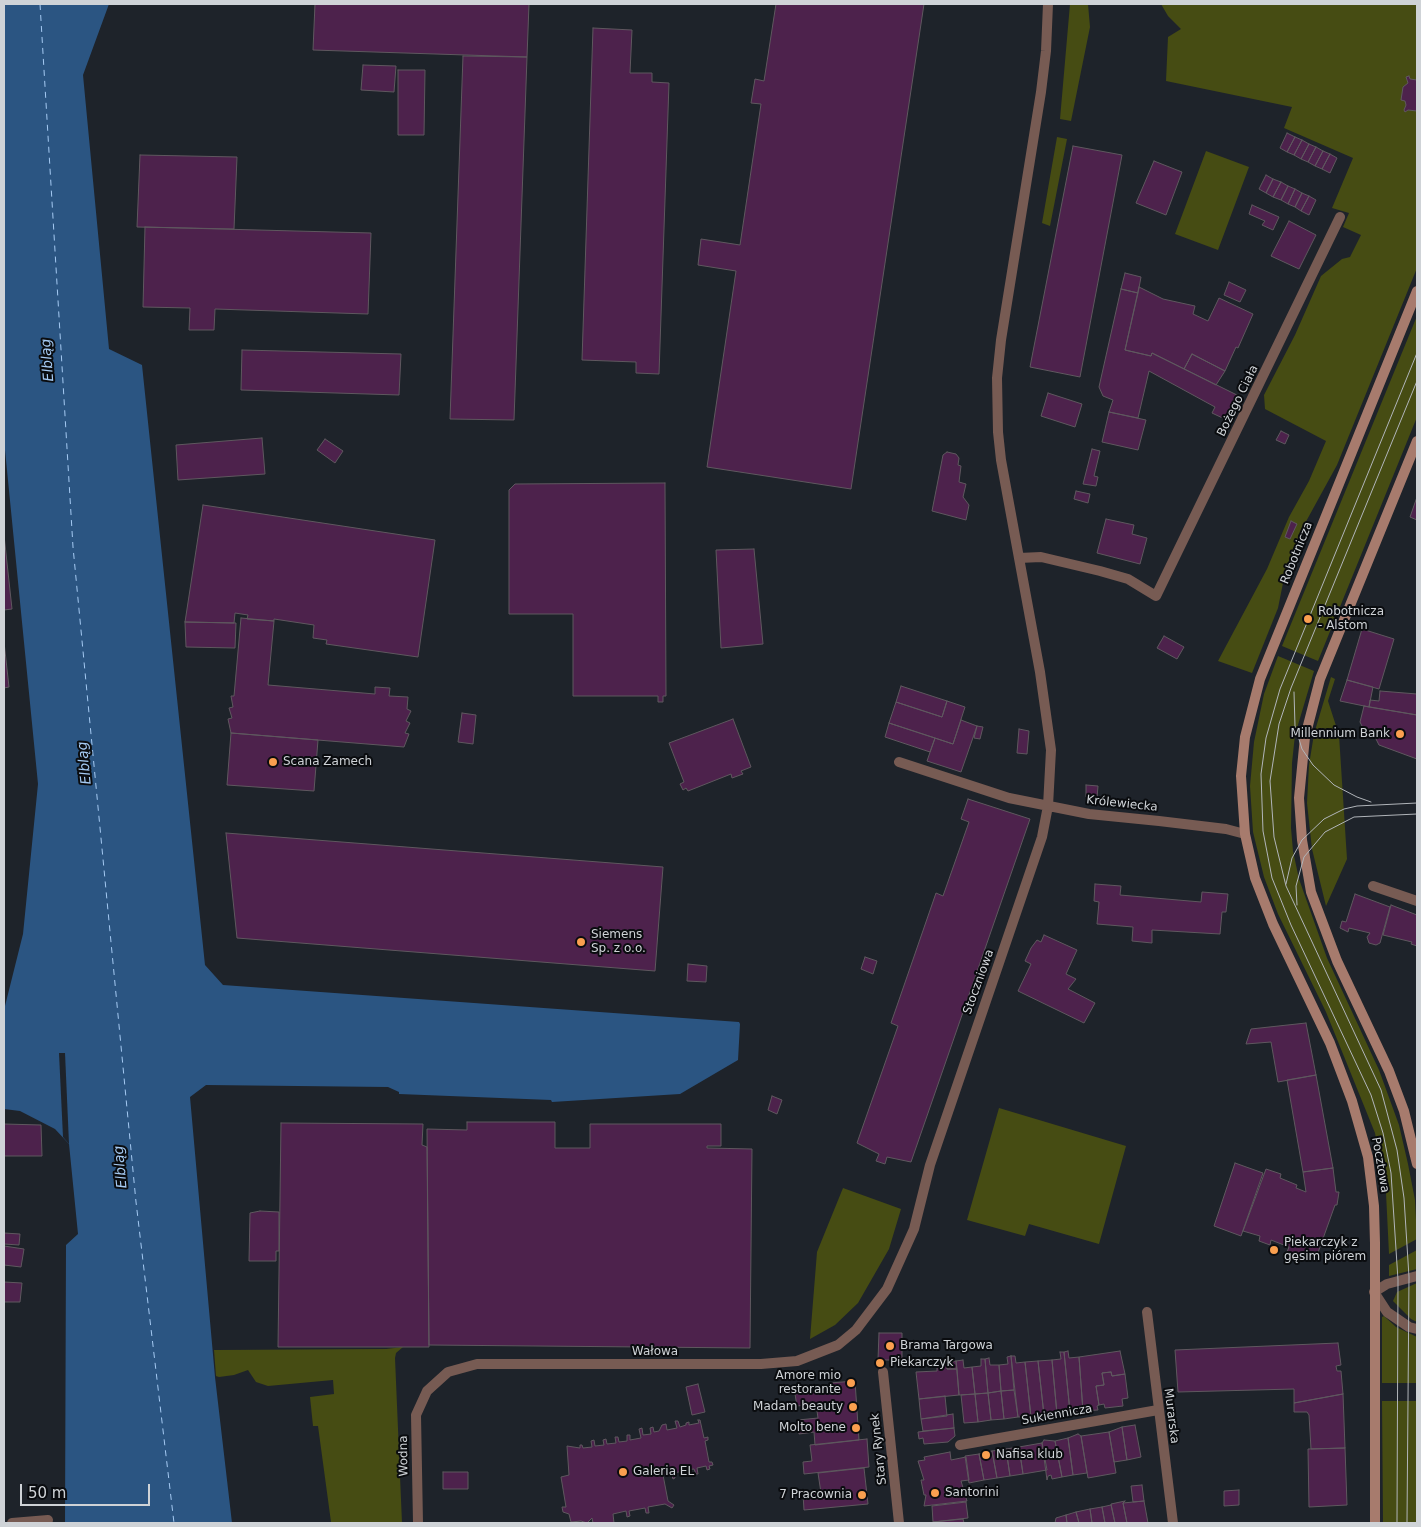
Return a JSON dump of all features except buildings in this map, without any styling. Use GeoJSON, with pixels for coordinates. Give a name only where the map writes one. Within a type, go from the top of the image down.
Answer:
{"type":"FeatureCollection","features":[{"type":"Feature","properties":{"kind":"main road","name":"Robotnicza"},"geometry":{"type":"LineString","coordinates":[[1244,834],[1241,776],[1245,737],[1253,699],[1417,291]]}},
{"type":"Feature","properties":{"kind":"main road"},"geometry":{"type":"LineString","coordinates":[[1417,441],[1320,679],[1304,737],[1299,798],[1302,840],[1311,892],[1337,961],[1389,1071],[1404,1111],[1417,1164]]}},
{"type":"Feature","properties":{"kind":"main road","name":"Pocztowa"},"geometry":{"type":"LineString","coordinates":[[1244,834],[1261,897],[1330,1043],[1352,1101],[1362,1135],[1374,1206],[1375,1523]]}},
{"type":"Feature","properties":{"kind":"street","name":"Stoczniowa"},"geometry":{"type":"LineString","coordinates":[[873,1309],[887,1289],[914,1229],[930,1165],[1042,837],[1048,806],[1051,750],[1022,558],[1001,460],[998,432],[997,378],[1004,320],[1041,92],[1046,51],[1048,4]]}},
{"type":"Feature","properties":{"kind":"street","name":"Bożego Ciała"},"geometry":{"type":"LineString","coordinates":[[1022,558],[1041,557],[1128,579],[1156,596],[1340,217]]}},
{"type":"Feature","properties":{"kind":"street"},"geometry":{"type":"LineString","coordinates":[[899,762],[975,788],[1048,806]]}},
{"type":"Feature","properties":{"kind":"street","name":"Królewiecka"},"geometry":{"type":"LineString","coordinates":[[1048,806],[1089,814],[1194,825],[1244,834]]}},
{"type":"Feature","properties":{"kind":"street"},"geometry":{"type":"LineString","coordinates":[[1373,886],[1417,901]]}},
{"type":"Feature","properties":{"kind":"street"},"geometry":{"type":"LineString","coordinates":[[1417,1276],[1387,1284],[1374,1292],[1387,1312],[1409,1327],[1417,1329]]}},
{"type":"Feature","properties":{"kind":"street","name":"Wałowa"},"geometry":{"type":"LineString","coordinates":[[427,1390],[448,1372],[478,1364],[761,1364],[797,1361],[838,1345],[856,1330],[873,1309]]}},
{"type":"Feature","properties":{"kind":"street","name":"Murarska"},"geometry":{"type":"LineString","coordinates":[[1146,1312],[1173,1523]]}},
{"type":"Feature","properties":{"kind":"street","name":"Stary Rynek"},"geometry":{"type":"LineString","coordinates":[[884,1372],[899,1523]]}},
{"type":"Feature","properties":{"kind":"street","name":"Wodna"},"geometry":{"type":"LineString","coordinates":[[418,1523],[416,1428],[418,1407],[427,1390]]}},
{"type":"Feature","properties":{"kind":"street","name":"Sukiennicza"},"geometry":{"type":"LineString","coordinates":[[960,1445],[1158,1410]]}},
{"type":"Feature","properties":{"kind":"street"},"geometry":{"type":"LineString","coordinates":[[12,1523],[48,1520]]}},
{"type":"Feature","properties":{"kind":"green space"},"geometry":{"type":"Polygon","coordinates":[[[1070,4],[1088,4],[1090,27],[1071,121],[1060,119],[1070,4]]]}},
{"type":"Feature","properties":{"kind":"green space"},"geometry":{"type":"Polygon","coordinates":[[[1161,4],[1417,4],[1417,268],[1337,465],[1303,527],[1286,568],[1278,608],[1252,673],[1218,661],[1267,569],[1289,517],[1309,481],[1326,441],[1265,409],[1264,395],[1295,335],[1321,276],[1342,259],[1350,257],[1361,235],[1343,227],[1349,213],[1332,208],[1353,158],[1284,128],[1292,107],[1166,81],[1168,37],[1181,29],[1168,16],[1161,4]]]}},
{"type":"Feature","properties":{"kind":"green space"},"geometry":{"type":"Polygon","coordinates":[[[1057,137],[1067,139],[1050,226],[1042,223],[1057,137]]]}},
{"type":"Feature","properties":{"kind":"green space"},"geometry":{"type":"Polygon","coordinates":[[[1206,151],[1249,167],[1218,250],[1175,234],[1206,151]]]}},
{"type":"Feature","properties":{"kind":"green space"},"geometry":{"type":"Polygon","coordinates":[[[1417,316],[1417,417],[1318,661],[1282,646],[1417,316]]]}},
{"type":"Feature","properties":{"kind":"green space"},"geometry":{"type":"Polygon","coordinates":[[[1278,656],[1314,671],[1295,735],[1292,763],[1291,828],[1293,851],[1299,879],[1327,958],[1379,1070],[1399,1125],[1415,1200],[1417,1239],[1389,1254],[1386,1193],[1375,1133],[1326,1012],[1278,914],[1264,877],[1253,832],[1250,786],[1254,742],[1264,694],[1278,656]]]}},
{"type":"Feature","properties":{"kind":"green space"},"geometry":{"type":"Polygon","coordinates":[[[1331,677],[1335,679],[1328,701],[1339,735],[1347,859],[1326,906],[1312,849],[1307,803],[1309,765],[1314,734],[1331,677]]]}},
{"type":"Feature","properties":{"kind":"green space"},"geometry":{"type":"Polygon","coordinates":[[[999,1108],[1126,1146],[1099,1244],[1029,1224],[1025,1236],[967,1220],[999,1108]]]}},
{"type":"Feature","properties":{"kind":"green space"},"geometry":{"type":"Polygon","coordinates":[[[843,1188],[901,1209],[889,1249],[858,1303],[835,1325],[810,1339],[817,1252],[843,1188]]]}},
{"type":"Feature","properties":{"kind":"green space"},"geometry":{"type":"Polygon","coordinates":[[[1417,1250],[1417,1269],[1389,1276],[1389,1265],[1417,1250]]]}},
{"type":"Feature","properties":{"kind":"green space"},"geometry":{"type":"Polygon","coordinates":[[[1417,1283],[1417,1322],[1411,1319],[1393,1301],[1397,1292],[1417,1283]]]}},
{"type":"Feature","properties":{"kind":"green space"},"geometry":{"type":"Polygon","coordinates":[[[1384,1316],[1396,1327],[1417,1337],[1417,1383],[1382,1383],[1382,1317],[1384,1316]]]}},
{"type":"Feature","properties":{"kind":"green space"},"geometry":{"type":"Polygon","coordinates":[[[403,1347],[396,1353],[395,1358],[402,1523],[326,1523],[331,1522],[318,1426],[313,1426],[310,1397],[334,1394],[333,1380],[268,1386],[256,1382],[248,1370],[234,1375],[219,1377],[216,1376],[214,1350],[386,1349],[403,1347]]]}},
{"type":"Feature","properties":{"kind":"green space"},"geometry":{"type":"Polygon","coordinates":[[[1382,1401],[1417,1401],[1417,1523],[1383,1523],[1382,1401]]]}},
{"type":"Feature","properties":{"kind":"water","name":"Elbląg"},"geometry":{"type":"Polygon","coordinates":[[[4,4],[109,4],[83,75],[109,349],[142,365],[205,965],[223,985],[739,1022],[740,1024],[738,1060],[680,1094],[552,1102],[551,1100],[399,1094],[399,1092],[388,1087],[206,1085],[190,1097],[215,1377],[232,1523],[65,1523],[66,1245],[78,1234],[69,1144],[55,1129],[20,1111],[4,1109],[4,1010],[23,934],[38,784],[4,440],[4,4]]]}},
{"type":"Feature","properties":{"kind":"pier"},"geometry":{"type":"Polygon","coordinates":[[[59,1053],[65,1053],[69,1144],[63,1137],[59,1053]]]}},
{"type":"Feature","properties":{"kind":"ferry route"},"geometry":{"type":"LineString","coordinates":[[40,4],[73,547],[136,1202],[174,1523]]}},
{"type":"Feature","properties":{"kind":"tram line"},"geometry":{"type":"LineString","coordinates":[[1397,1523],[1398,1280],[1391,1173],[1383,1133],[1371,1095],[1291,925],[1272,878],[1263,831],[1261,774],[1266,738],[1280,689],[1417,353]]}},
{"type":"Feature","properties":{"kind":"tram line"},"geometry":{"type":"LineString","coordinates":[[1407,1523],[1409,1277],[1404,1198],[1397,1150],[1381,1090],[1286,886],[1274,837],[1270,781],[1279,724],[1291,688],[1417,381]]}},
{"type":"Feature","properties":{"kind":"tram line"},"geometry":{"type":"LineString","coordinates":[[1294,692],[1295,726],[1302,749],[1313,765],[1334,785],[1371,802]]}},
{"type":"Feature","properties":{"kind":"tram line"},"geometry":{"type":"LineString","coordinates":[[1286,884],[1292,858],[1302,840],[1324,819],[1344,809],[1357,806],[1417,803]]}},
{"type":"Feature","properties":{"kind":"tram line"},"geometry":{"type":"LineString","coordinates":[[1297,905],[1296,886],[1304,857],[1325,832],[1354,817],[1417,814]]}},
{"type":"Feature","properties":{"kind":"place","name":"Robotnicza - Alstom"},"geometry":{"type":"Point","coordinates":[1308,619]}},
{"type":"Feature","properties":{"kind":"place","name":"Millennium Bank"},"geometry":{"type":"Point","coordinates":[1400,734]}},
{"type":"Feature","properties":{"kind":"place","name":"Scana Zamech"},"geometry":{"type":"Point","coordinates":[273,762]}},
{"type":"Feature","properties":{"kind":"place","name":"Siemens Sp. z o.o."},"geometry":{"type":"Point","coordinates":[581,942]}},
{"type":"Feature","properties":{"kind":"place","name":"Piekarczyk z gęsim piórem"},"geometry":{"type":"Point","coordinates":[1274,1250]}},
{"type":"Feature","properties":{"kind":"place","name":"Brama Targowa"},"geometry":{"type":"Point","coordinates":[890,1346]}},
{"type":"Feature","properties":{"kind":"place","name":"Piekarczyk"},"geometry":{"type":"Point","coordinates":[880,1363]}},
{"type":"Feature","properties":{"kind":"place","name":"Amore mio restorante"},"geometry":{"type":"Point","coordinates":[851,1383]}},
{"type":"Feature","properties":{"kind":"place","name":"Madam beauty"},"geometry":{"type":"Point","coordinates":[853,1407]}},
{"type":"Feature","properties":{"kind":"place","name":"Molto bene"},"geometry":{"type":"Point","coordinates":[856,1428]}},
{"type":"Feature","properties":{"kind":"place","name":"Nafisa klub"},"geometry":{"type":"Point","coordinates":[986,1455]}},
{"type":"Feature","properties":{"kind":"place","name":"Galeria EL"},"geometry":{"type":"Point","coordinates":[623,1472]}},
{"type":"Feature","properties":{"kind":"place","name":"Santorini"},"geometry":{"type":"Point","coordinates":[935,1493]}},
{"type":"Feature","properties":{"kind":"place","name":"7 Pracownia"},"geometry":{"type":"Point","coordinates":[862,1495]}}]}
